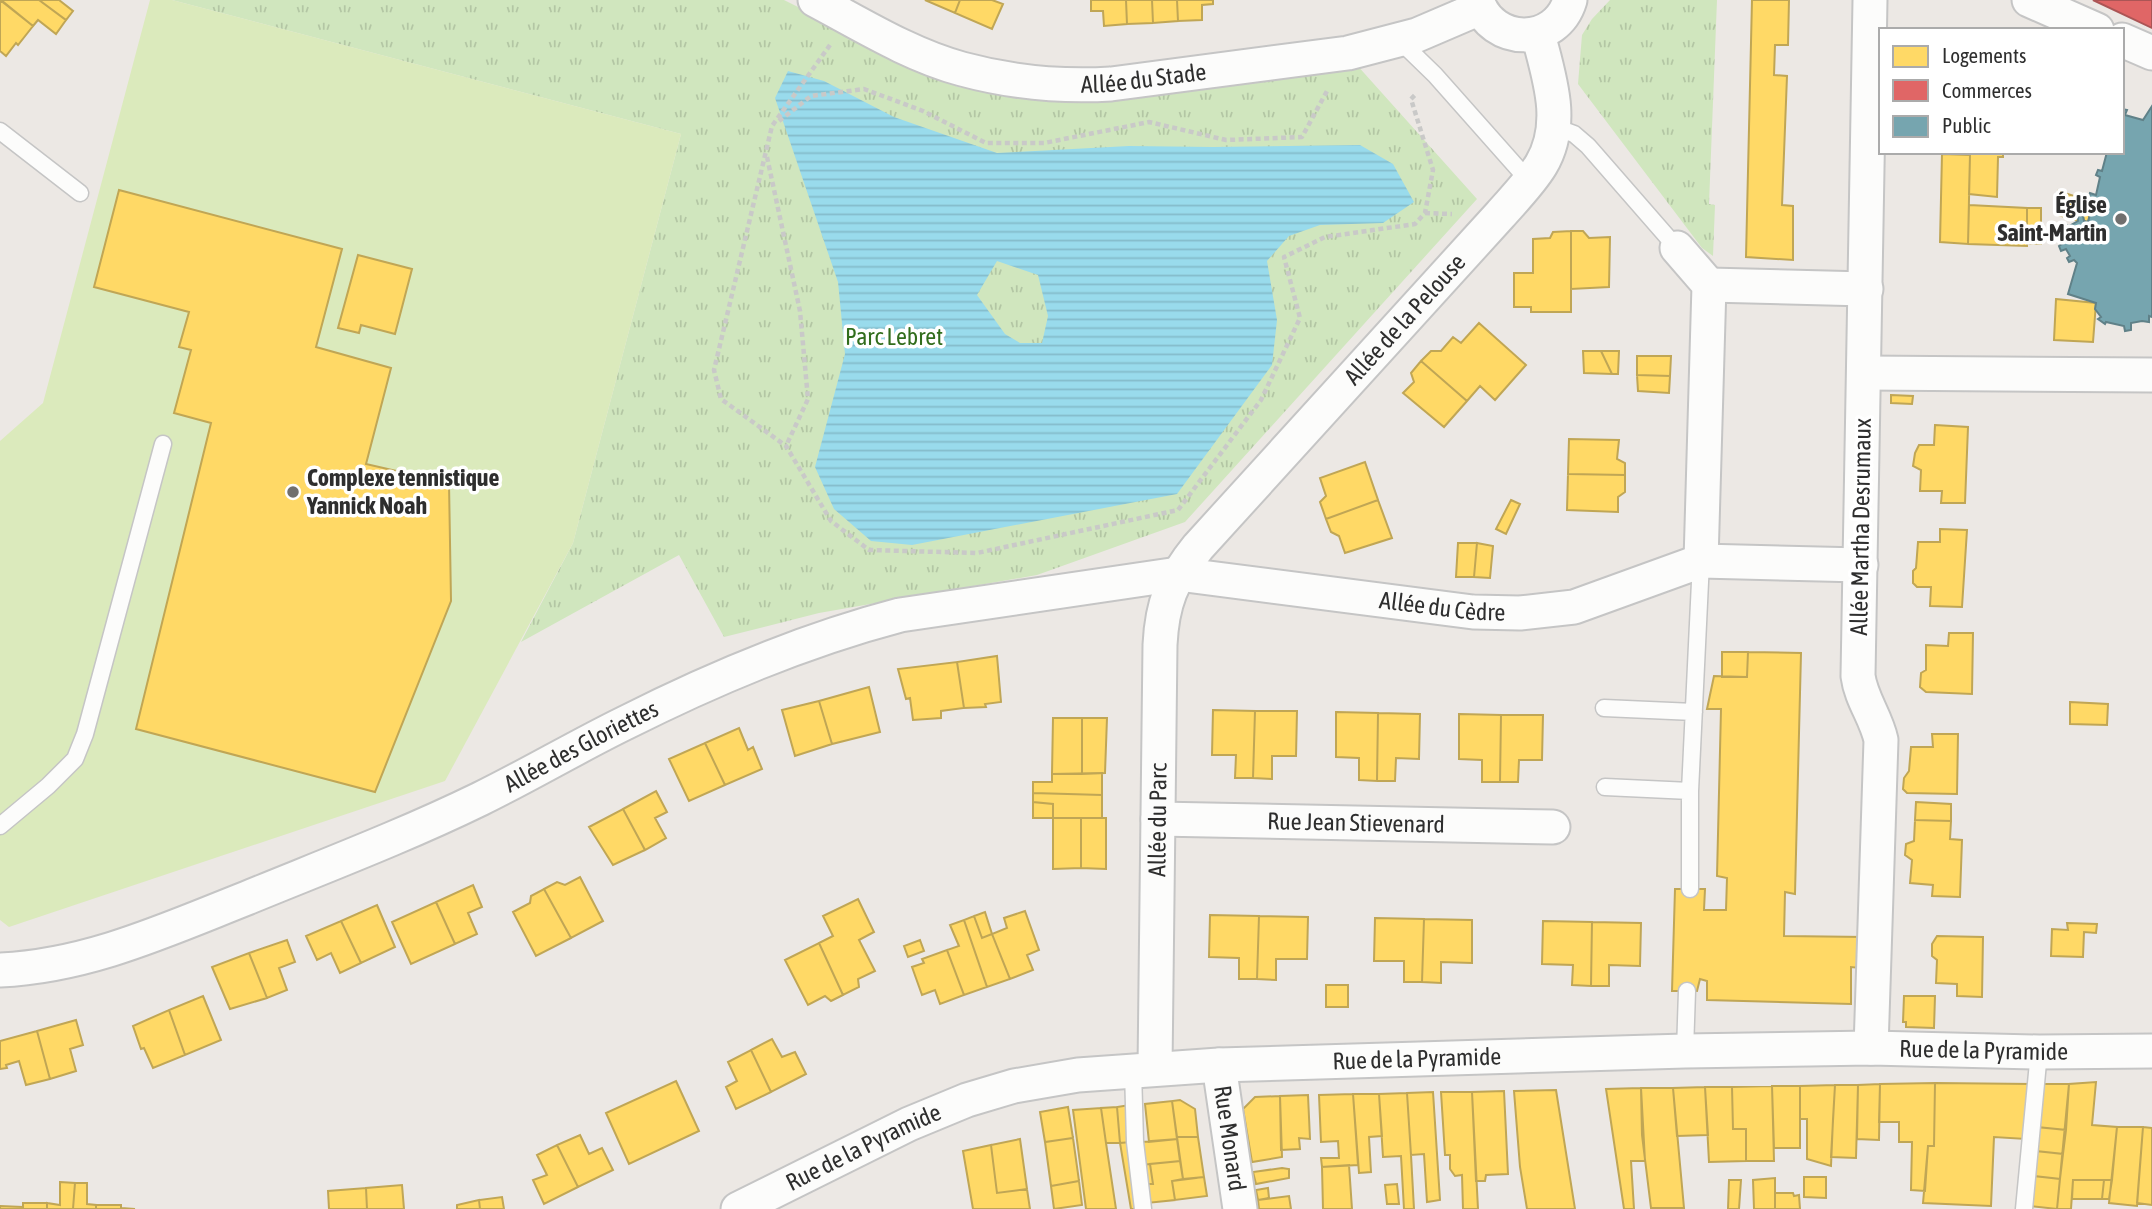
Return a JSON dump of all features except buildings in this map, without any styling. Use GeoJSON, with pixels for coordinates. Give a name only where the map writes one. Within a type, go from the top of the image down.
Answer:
{"type":"FeatureCollection","features":[{"type":"Feature","properties":{"kind":"street","name":"Allée du Stade"},"geometry":{"type":"LineString","coordinates":[[815,0],[909,49],[961,69],[1021,81],[1083,86],[1125,83],[1348,53],[1400,41],[1478,4]]}},
{"type":"Feature","properties":{"kind":"street"},"geometry":{"type":"LineString","coordinates":[[1478,4],[1492,25],[1504,32],[1524,36],[1538,34],[1557,22],[1566,11],[1570,0]]}},
{"type":"Feature","properties":{"kind":"street","name":"Allée Martha Desrumaux"},"geometry":{"type":"LineString","coordinates":[[1870,0],[1858,676],[1860,690],[1874,716],[1881,740],[1871,1048]]}},
{"type":"Feature","properties":{"kind":"street"},"geometry":{"type":"LineString","coordinates":[[2029,0],[2092,28]]}},
{"type":"Feature","properties":{"kind":"street","name":"Allée de la Pelouse"},"geometry":{"type":"LineString","coordinates":[[1178,574],[1198,547],[1529,181],[1548,151],[1555,127],[1554,99],[1538,34]]}},
{"type":"Feature","properties":{"kind":"street"},"geometry":{"type":"LineString","coordinates":[[2124,41],[2152,53]]}},
{"type":"Feature","properties":{"kind":"street"},"geometry":{"type":"LineString","coordinates":[[1677,248],[1709,285],[1701,561]]}},
{"type":"Feature","properties":{"kind":"street"},"geometry":{"type":"LineString","coordinates":[[1709,285],[1866,289]]}},
{"type":"Feature","properties":{"kind":"street"},"geometry":{"type":"LineString","coordinates":[[1864,373],[2152,375]]}},
{"type":"Feature","properties":{"kind":"street","name":"Allée du Cèdre"},"geometry":{"type":"LineString","coordinates":[[1178,574],[1473,612],[1520,613],[1545,612],[1597,600],[1701,561],[1861,565]]}},
{"type":"Feature","properties":{"kind":"street","name":"Allée du Parc"},"geometry":{"type":"LineString","coordinates":[[1144,1069],[1158,820],[1161,626],[1168,594],[1178,574]]}},
{"type":"Feature","properties":{"kind":"street","name":"Allée des Gloriettes"},"geometry":{"type":"LineString","coordinates":[[0,970],[69,961],[125,946],[410,832],[484,797],[672,699],[832,635],[876,621],[930,609],[1178,574]]}},
{"type":"Feature","properties":{"kind":"street","name":"Rue Jean Stievenard"},"geometry":{"type":"LineString","coordinates":[[1158,820],[1553,827]]}},
{"type":"Feature","properties":{"kind":"street","name":"Rue de la Pyramide"},"geometry":{"type":"LineString","coordinates":[[738,1209],[909,1124],[967,1100],[1043,1080],[1144,1069],[1219,1065],[1685,1051],[1871,1048],[2039,1052],[2138,1051],[2152,1034]]}},
{"type":"Feature","properties":{"kind":"street","name":"Rue Monard"},"geometry":{"type":"LineString","coordinates":[[1219,1065],[1240,1209]]}},
{"type":"Feature","properties":{"kind":"lane"},"geometry":{"type":"LineString","coordinates":[[1400,41],[1435,75],[1529,181]]}},
{"type":"Feature","properties":{"kind":"lane"},"geometry":{"type":"LineString","coordinates":[[1555,127],[1574,134],[1588,146],[1677,248]]}},
{"type":"Feature","properties":{"kind":"lane"},"geometry":{"type":"LineString","coordinates":[[0,131],[80,193]]}},
{"type":"Feature","properties":{"kind":"lane"},"geometry":{"type":"LineString","coordinates":[[0,826],[48,786],[75,759],[85,734],[163,444]]}},
{"type":"Feature","properties":{"kind":"lane"},"geometry":{"type":"LineString","coordinates":[[1690,889],[1690,791],[1701,561]]}},
{"type":"Feature","properties":{"kind":"lane"},"geometry":{"type":"LineString","coordinates":[[1604,708],[1694,712]]}},
{"type":"Feature","properties":{"kind":"lane"},"geometry":{"type":"LineString","coordinates":[[1605,787],[1690,791]]}},
{"type":"Feature","properties":{"kind":"lane"},"geometry":{"type":"LineString","coordinates":[[1685,1051],[1687,991]]}},
{"type":"Feature","properties":{"kind":"lane"},"geometry":{"type":"LineString","coordinates":[[2024,1209],[2039,1052]]}},
{"type":"Feature","properties":{"kind":"lane"},"geometry":{"type":"LineString","coordinates":[[1143,1209],[1135,1142],[1144,1069]]}},
{"type":"Feature","properties":{"kind":"path"},"geometry":{"type":"LineString","coordinates":[[849,18],[772,126],[714,370],[721,399],[786,446],[831,521],[869,550],[977,553],[1178,510],[1261,400],[1300,318],[1284,257],[1325,237],[1416,224],[1425,214],[1433,170],[1411,99],[1435,75]]}},
{"type":"Feature","properties":{"kind":"path"},"geometry":{"type":"LineString","coordinates":[[766,152],[800,311],[808,398],[786,446]]}},
{"type":"Feature","properties":{"kind":"green space","name":"Complexe tennistique Yannick Noah"},"geometry":{"type":"Polygon","coordinates":[[[150,0],[172,0],[681,134],[573,543],[445,781],[9,927],[0,920],[0,441],[43,403],[150,0]]]}},
{"type":"Feature","properties":{"kind":"green space","name":"Parc Lebret"},"geometry":{"type":"Polygon","coordinates":[[[172,0],[784,0],[958,87],[1044,100],[1356,64],[1477,199],[1185,522],[1037,575],[819,613],[724,637],[679,555],[521,642],[573,543],[681,134],[172,0]]]}},
{"type":"Feature","properties":{"kind":"green space"},"geometry":{"type":"Polygon","coordinates":[[[1610,0],[1717,0],[1709,204],[1715,205],[1713,256],[1702,248],[1578,84],[1582,35],[1592,19],[1610,0]]]}},
{"type":"Feature","properties":{"kind":"water"},"geometry":{"type":"Polygon","coordinates":[[[788,71],[824,81],[894,117],[997,153],[1129,146],[1360,145],[1393,164],[1414,202],[1383,223],[1320,225],[1289,236],[1267,261],[1277,320],[1272,365],[1177,494],[912,545],[871,541],[834,509],[815,467],[845,354],[838,282],[775,98],[788,71]],[[997,261],[977,295],[1005,334],[1020,343],[1042,343],[1048,316],[1038,275],[997,261]]]}},
{"type":"Feature","properties":{"kind":"place","name":"Église Saint-Martin"},"geometry":{"type":"Point","coordinates":[2121,219]}},
{"type":"Feature","properties":{"kind":"place","name":"Complexe tennistique Yannick Noah"},"geometry":{"type":"Point","coordinates":[293,492]}}]}
